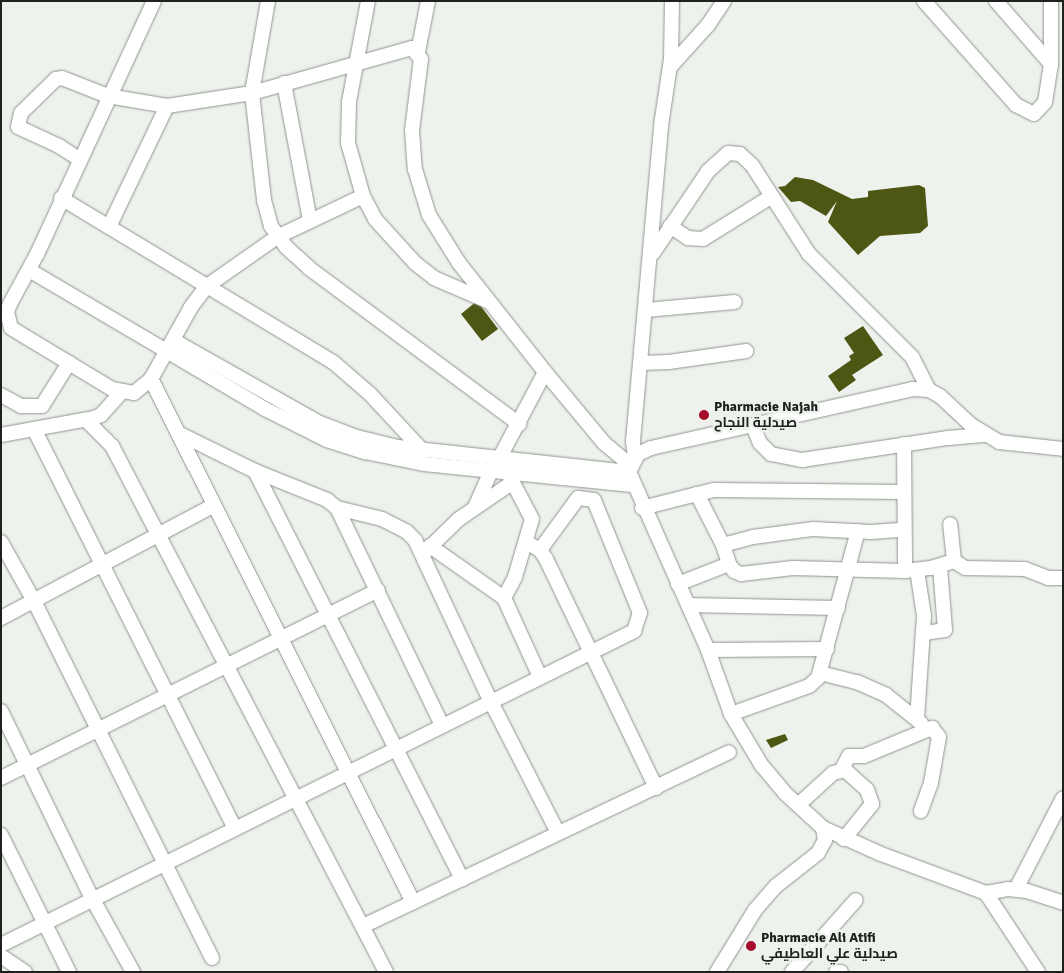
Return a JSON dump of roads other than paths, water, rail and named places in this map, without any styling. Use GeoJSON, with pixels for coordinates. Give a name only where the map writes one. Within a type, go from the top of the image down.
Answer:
{"type":"FeatureCollection","features":[{"type":"Feature","properties":{"kind":"street"},"geometry":{"type":"LineString","coordinates":[[154,1],[108,96],[29,270],[7,312],[5,326],[121,393],[134,393],[151,380],[191,307],[207,286],[277,237],[364,196]]}},
{"type":"Feature","properties":{"kind":"street"},"geometry":{"type":"LineString","coordinates":[[268,1],[252,93],[264,200],[277,237],[309,268],[519,424]]}},
{"type":"Feature","properties":{"kind":"street"},"geometry":{"type":"LineString","coordinates":[[368,1],[355,62],[348,143],[364,196],[375,219],[415,263],[434,278],[488,302]]}},
{"type":"Feature","properties":{"kind":"street"},"geometry":{"type":"LineString","coordinates":[[428,1],[418,52],[421,59],[412,130],[421,190],[441,237],[488,302],[545,372],[604,443],[631,470]]}},
{"type":"Feature","properties":{"kind":"street"},"geometry":{"type":"LineString","coordinates":[[672,1],[670,66],[632,441],[631,470],[642,508],[708,650],[731,714],[762,766],[798,805],[824,828],[844,839],[986,893],[1016,890],[1044,895],[1063,903]]}},
{"type":"Feature","properties":{"kind":"street"},"geometry":{"type":"LineString","coordinates":[[670,66],[708,25],[724,1]]}},
{"type":"Feature","properties":{"kind":"street"},"geometry":{"type":"LineString","coordinates":[[924,1],[1024,111],[1034,114],[1042,109],[1051,64],[1051,1]]}},
{"type":"Feature","properties":{"kind":"street"},"geometry":{"type":"LineString","coordinates":[[996,1],[1051,64]]}},
{"type":"Feature","properties":{"kind":"street"},"geometry":{"type":"LineString","coordinates":[[79,159],[59,146],[23,132],[18,128],[21,114],[37,95],[62,78],[108,96],[166,106],[252,93],[407,47],[418,52]]}},
{"type":"Feature","properties":{"kind":"street"},"geometry":{"type":"LineString","coordinates":[[284,83],[310,221]]}},
{"type":"Feature","properties":{"kind":"street"},"geometry":{"type":"LineString","coordinates":[[109,227],[166,106]]}},
{"type":"Feature","properties":{"kind":"street"},"geometry":{"type":"LineString","coordinates":[[650,258],[708,170],[728,153],[735,152],[747,158],[809,254],[912,357],[929,390],[986,435],[1008,445],[1063,449]]}},
{"type":"Feature","properties":{"kind":"street"},"geometry":{"type":"LineString","coordinates":[[670,226],[688,238],[703,239],[772,196]]}},
{"type":"Feature","properties":{"kind":"street"},"geometry":{"type":"LineString","coordinates":[[61,198],[333,362],[370,394],[422,450]]}},
{"type":"Feature","properties":{"kind":"street"},"geometry":{"type":"LineString","coordinates":[[29,270],[320,423],[357,437],[422,450],[631,470]]}},
{"type":"Feature","properties":{"kind":"street"},"geometry":{"type":"LineString","coordinates":[[646,310],[735,302]]}},
{"type":"Feature","properties":{"kind":"street"},"geometry":{"type":"LineString","coordinates":[[171,346],[286,421],[327,440],[365,452],[424,464],[491,472],[510,477],[631,470],[651,448],[894,392],[929,390]]}},
{"type":"Feature","properties":{"kind":"street"},"geometry":{"type":"LineString","coordinates":[[641,363],[670,362],[746,351]]}},
{"type":"Feature","properties":{"kind":"street"},"geometry":{"type":"LineString","coordinates":[[1,395],[21,406],[42,406],[69,363]]}},
{"type":"Feature","properties":{"kind":"street"},"geometry":{"type":"LineString","coordinates":[[500,457],[545,372]]}},
{"type":"Feature","properties":{"kind":"street"},"geometry":{"type":"LineString","coordinates":[[151,380],[350,770],[413,902]]}},
{"type":"Feature","properties":{"kind":"street"},"geometry":{"type":"LineString","coordinates":[[1,434],[86,420],[102,415],[121,393]]}},
{"type":"Feature","properties":{"kind":"street"},"geometry":{"type":"LineString","coordinates":[[86,420],[112,446],[226,667],[297,797],[386,972]]}},
{"type":"Feature","properties":{"kind":"street"},"geometry":{"type":"LineString","coordinates":[[753,426],[764,449],[778,458],[802,460],[904,444],[986,435]]}},
{"type":"Feature","properties":{"kind":"street"},"geometry":{"type":"LineString","coordinates":[[34,429],[101,566],[235,828]]}},
{"type":"Feature","properties":{"kind":"street"},"geometry":{"type":"LineString","coordinates":[[178,433],[254,470],[326,500],[337,508],[396,524],[427,550],[504,598],[540,677]]}},
{"type":"Feature","properties":{"kind":"street"},"geometry":{"type":"LineString","coordinates":[[904,444],[904,530],[911,570],[924,606],[921,724]]}},
{"type":"Feature","properties":{"kind":"street"},"geometry":{"type":"LineString","coordinates":[[254,470],[397,747],[462,879]]}},
{"type":"Feature","properties":{"kind":"street"},"geometry":{"type":"LineString","coordinates":[[475,507],[491,472]]}},
{"type":"Feature","properties":{"kind":"street"},"geometry":{"type":"LineString","coordinates":[[427,550],[510,477]]}},
{"type":"Feature","properties":{"kind":"street"},"geometry":{"type":"LineString","coordinates":[[504,598],[526,542],[531,513],[510,477]]}},
{"type":"Feature","properties":{"kind":"street"},"geometry":{"type":"LineString","coordinates":[[642,508],[714,490],[904,492]]}},
{"type":"Feature","properties":{"kind":"street"},"geometry":{"type":"LineString","coordinates":[[697,494],[723,545],[729,564],[734,571],[741,574],[793,568],[911,570],[940,566],[954,561]]}},
{"type":"Feature","properties":{"kind":"street"},"geometry":{"type":"LineString","coordinates":[[1,945],[490,700],[634,631],[640,619],[594,500],[578,498],[540,550]]}},
{"type":"Feature","properties":{"kind":"street"},"geometry":{"type":"LineString","coordinates":[[1,618],[214,505]]}},
{"type":"Feature","properties":{"kind":"street"},"geometry":{"type":"LineString","coordinates":[[337,508],[442,725]]}},
{"type":"Feature","properties":{"kind":"street"},"geometry":{"type":"LineString","coordinates":[[950,524],[954,561]]}},
{"type":"Feature","properties":{"kind":"street"},"geometry":{"type":"LineString","coordinates":[[723,545],[797,531],[904,530]]}},
{"type":"Feature","properties":{"kind":"street"},"geometry":{"type":"LineString","coordinates":[[731,714],[809,686],[820,673],[828,649],[846,569],[858,531]]}},
{"type":"Feature","properties":{"kind":"street"},"geometry":{"type":"LineString","coordinates":[[1,542],[34,601],[212,958]]}},
{"type":"Feature","properties":{"kind":"street"},"geometry":{"type":"LineString","coordinates":[[526,542],[540,550],[656,788]]}},
{"type":"Feature","properties":{"kind":"street"},"geometry":{"type":"LineString","coordinates":[[427,550],[490,700],[558,833]]}},
{"type":"Feature","properties":{"kind":"street"},"geometry":{"type":"LineString","coordinates":[[954,561],[965,568],[1025,569],[1048,578],[1063,578]]}},
{"type":"Feature","properties":{"kind":"street"},"geometry":{"type":"LineString","coordinates":[[678,584],[729,564]]}},
{"type":"Feature","properties":{"kind":"street"},"geometry":{"type":"LineString","coordinates":[[924,632],[945,630],[940,566]]}},
{"type":"Feature","properties":{"kind":"street"},"geometry":{"type":"LineString","coordinates":[[1,778],[378,590]]}},
{"type":"Feature","properties":{"kind":"street"},"geometry":{"type":"LineString","coordinates":[[688,605],[838,608]]}},
{"type":"Feature","properties":{"kind":"street"},"geometry":{"type":"LineString","coordinates":[[708,650],[828,649]]}},
{"type":"Feature","properties":{"kind":"street"},"geometry":{"type":"LineString","coordinates":[[820,673],[878,692],[921,724],[932,728],[939,737],[931,783],[921,811]]}},
{"type":"Feature","properties":{"kind":"street"},"geometry":{"type":"LineString","coordinates":[[1,712],[92,898],[133,972]]}},
{"type":"Feature","properties":{"kind":"street"},"geometry":{"type":"LineString","coordinates":[[798,805],[842,769],[850,756],[869,754],[921,724]]}},
{"type":"Feature","properties":{"kind":"street"},"geometry":{"type":"LineString","coordinates":[[363,926],[729,752]]}},
{"type":"Feature","properties":{"kind":"street"},"geometry":{"type":"LineString","coordinates":[[842,769],[867,790],[872,799],[870,809],[844,839]]}},
{"type":"Feature","properties":{"kind":"street"},"geometry":{"type":"LineString","coordinates":[[1016,890],[1063,798]]}},
{"type":"Feature","properties":{"kind":"street"},"geometry":{"type":"LineString","coordinates":[[717,972],[755,910],[776,886],[818,853],[825,840],[824,828]]}},
{"type":"Feature","properties":{"kind":"street"},"geometry":{"type":"LineString","coordinates":[[1,835],[69,972]]}},
{"type":"Feature","properties":{"kind":"street"},"geometry":{"type":"LineString","coordinates":[[986,893],[1038,972]]}},
{"type":"Feature","properties":{"kind":"street"},"geometry":{"type":"LineString","coordinates":[[792,972],[856,900]]}},
{"type":"Feature","properties":{"kind":"street"},"geometry":{"type":"LineString","coordinates":[[1,956],[25,972]]}},
{"type":"Feature","properties":{"kind":"street"},"geometry":{"type":"LineString","coordinates":[[836,972],[842,972]]}},
{"type":"Feature","properties":{"kind":"place","name":"Pharmacie Najah صيدلية النجاح"},"geometry":{"type":"Point","coordinates":[704,415]}},
{"type":"Feature","properties":{"kind":"place","name":"Pharmacie Ali Atifi صيدلية علي العاطيفي"},"geometry":{"type":"Point","coordinates":[751,946]}}]}
